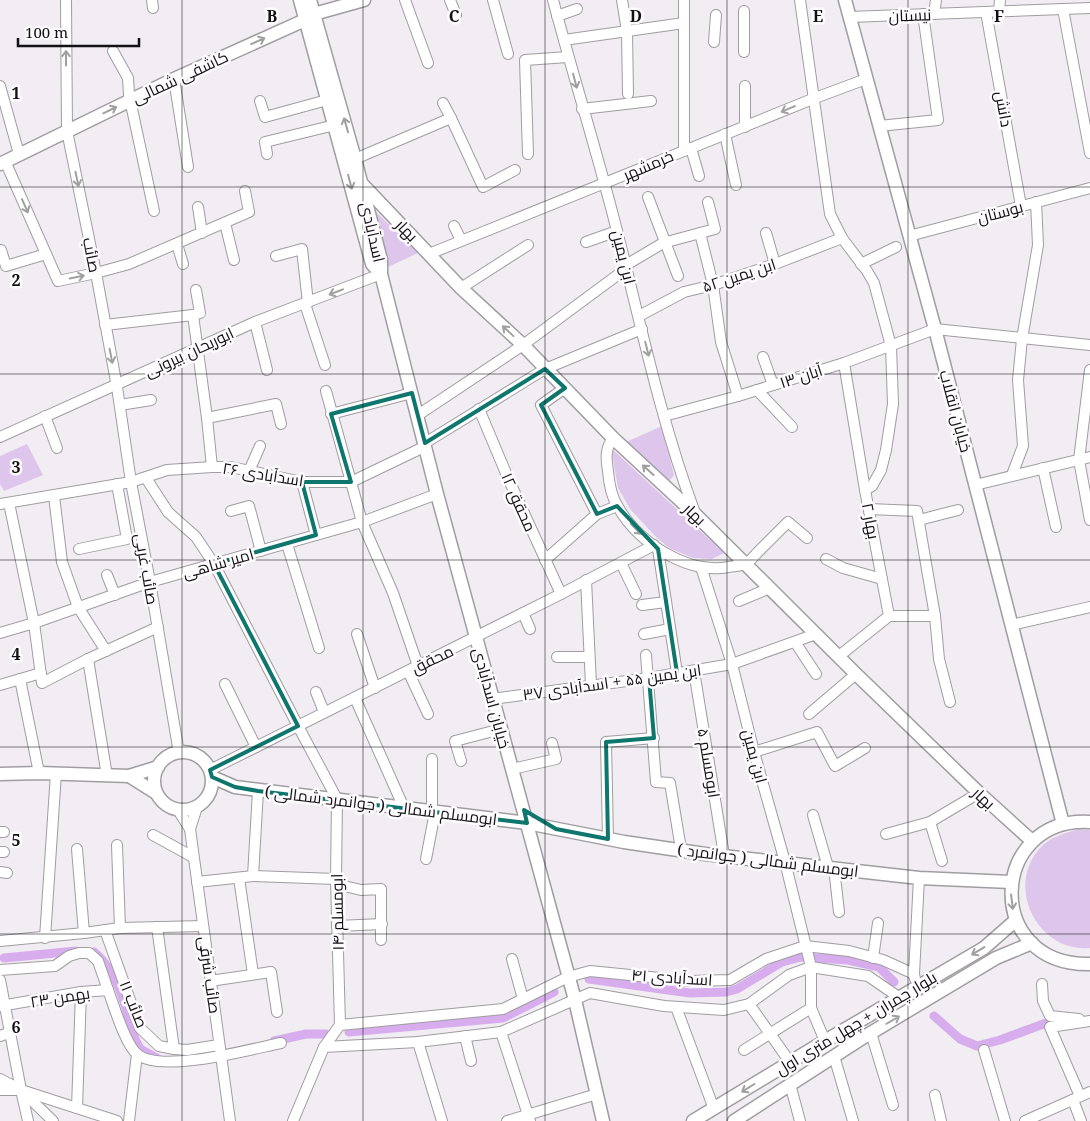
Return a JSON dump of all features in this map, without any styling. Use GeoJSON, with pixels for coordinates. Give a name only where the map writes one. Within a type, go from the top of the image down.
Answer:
{"type":"FeatureCollection","features":[{"type":"Feature","properties":{"kind":"main road","name":"اسدآبادی"},"geometry":{"type":"LineString","coordinates":[[300,0],[309,17],[355,159],[381,260],[381,274]]}},
{"type":"Feature","properties":{"kind":"main road","name":"اسدآبادی"},"geometry":{"type":"LineString","coordinates":[[310,0],[309,17],[327,100],[372,264],[381,274]]}},
{"type":"Feature","properties":{"kind":"main road","name":"کاشفی شمالی"},"geometry":{"type":"LineString","coordinates":[[2,162],[66,128],[131,100],[309,17],[364,0]]}},
{"type":"Feature","properties":{"kind":"main road","name":"خیابان انقلاب"},"geometry":{"type":"LineString","coordinates":[[845,0],[935,329],[1063,824]]}},
{"type":"Feature","properties":{"kind":"main road","name":"بهار"},"geometry":{"type":"LineString","coordinates":[[362,184],[461,288],[523,345],[613,438],[747,563],[856,674],[979,793],[1032,841]]}},
{"type":"Feature","properties":{"kind":"main road","name":"خیابان اسدآبادی"},"geometry":{"type":"LineString","coordinates":[[381,274],[437,494],[575,1000],[603,1121]]}},
{"type":"Feature","properties":{"kind":"main road"},"geometry":{"type":"LineString","coordinates":[[211,774],[210,793],[196,807],[187,810],[169,807],[161,801],[156,793],[154,775],[158,767],[163,760],[179,752],[194,754],[200,758],[211,774],[234,787]]}},
{"type":"Feature","properties":{"kind":"main road"},"geometry":{"type":"LineString","coordinates":[[0,774],[56,773],[129,776],[158,767]]}},
{"type":"Feature","properties":{"kind":"main road"},"geometry":{"type":"LineString","coordinates":[[129,776],[156,793]]}},
{"type":"Feature","properties":{"kind":"main road"},"geometry":{"type":"LineString","coordinates":[[210,793],[234,787]]}},
{"type":"Feature","properties":{"kind":"main road","name":"ابومسلم شمالی ( جوانمرد شمالی )"},"geometry":{"type":"LineString","coordinates":[[234,787],[528,823]]}},
{"type":"Feature","properties":{"kind":"main road"},"geometry":{"type":"LineString","coordinates":[[521,802],[535,816],[556,829]]}},
{"type":"Feature","properties":{"kind":"main road"},"geometry":{"type":"LineString","coordinates":[[505,820],[525,836],[533,846]]}},
{"type":"Feature","properties":{"kind":"main road"},"geometry":{"type":"LineString","coordinates":[[1090,822],[1063,824],[1047,831],[1032,841],[1018,860],[1011,882],[1011,902],[1016,920],[1023,933],[1032,943],[1048,956],[1068,963],[1090,964]]}},
{"type":"Feature","properties":{"kind":"main road","name":"ابومسلم شمالی ( جوانمرد )"},"geometry":{"type":"LineString","coordinates":[[528,823],[608,839],[724,855],[919,878],[1011,882]]}},
{"type":"Feature","properties":{"kind":"main road","name":"بلوار چمران + چهل متری اول"},"geometry":{"type":"LineString","coordinates":[[693,1121],[984,948],[1016,920]]}},
{"type":"Feature","properties":{"kind":"main road","name":"بلوار چمران + چهل متری اول"},"geometry":{"type":"LineString","coordinates":[[734,1121],[834,1056],[996,958],[1032,943]]}},
{"type":"Feature","properties":{"kind":"street","name":"صائب"},"geometry":{"type":"LineString","coordinates":[[66,0],[66,128],[96,274],[116,385]]}},
{"type":"Feature","properties":{"kind":"street"},"geometry":{"type":"LineString","coordinates":[[405,0],[428,63]]}},
{"type":"Feature","properties":{"kind":"street"},"geometry":{"type":"LineString","coordinates":[[450,0],[456,15]]}},
{"type":"Feature","properties":{"kind":"street"},"geometry":{"type":"LineString","coordinates":[[493,0],[508,54]]}},
{"type":"Feature","properties":{"kind":"street","name":"ابن یمین"},"geometry":{"type":"LineString","coordinates":[[553,0],[582,109],[605,183],[664,416],[680,473],[695,514]]}},
{"type":"Feature","properties":{"kind":"street"},"geometry":{"type":"LineString","coordinates":[[622,0],[627,31],[628,94]]}},
{"type":"Feature","properties":{"kind":"street"},"geometry":{"type":"LineString","coordinates":[[684,0],[688,149],[699,176]]}},
{"type":"Feature","properties":{"kind":"street"},"geometry":{"type":"LineString","coordinates":[[800,0],[830,214],[842,238],[874,283],[891,346],[892,404],[886,450],[881,470],[872,486],[864,490]]}},
{"type":"Feature","properties":{"kind":"street"},"geometry":{"type":"LineString","coordinates":[[934,14],[936,0]]}},
{"type":"Feature","properties":{"kind":"street"},"geometry":{"type":"LineString","coordinates":[[999,11],[1000,0]]}},
{"type":"Feature","properties":{"kind":"street"},"geometry":{"type":"LineString","coordinates":[[1070,6],[1090,153]]}},
{"type":"Feature","properties":{"kind":"street","name":"نیستان"},"geometry":{"type":"LineString","coordinates":[[850,18],[1070,6],[1090,8]]}},
{"type":"Feature","properties":{"kind":"street"},"geometry":{"type":"LineString","coordinates":[[557,16],[577,9]]}},
{"type":"Feature","properties":{"kind":"street"},"geometry":{"type":"LineString","coordinates":[[744,11],[744,52]]}},
{"type":"Feature","properties":{"kind":"street","name":"دانش"},"geometry":{"type":"LineString","coordinates":[[986,12],[1021,206]]}},
{"type":"Feature","properties":{"kind":"street"},"geometry":{"type":"LineString","coordinates":[[879,126],[938,120],[923,14]]}},
{"type":"Feature","properties":{"kind":"street"},"geometry":{"type":"LineString","coordinates":[[714,42],[716,15]]}},
{"type":"Feature","properties":{"kind":"street"},"geometry":{"type":"LineString","coordinates":[[564,40],[684,23]]}},
{"type":"Feature","properties":{"kind":"street"},"geometry":{"type":"LineString","coordinates":[[113,51],[128,78],[154,211]]}},
{"type":"Feature","properties":{"kind":"street"},"geometry":{"type":"LineString","coordinates":[[528,154],[525,60],[568,57]]}},
{"type":"Feature","properties":{"kind":"street"},"geometry":{"type":"LineString","coordinates":[[174,79],[188,167]]}},
{"type":"Feature","properties":{"kind":"street","name":"خرمشهر"},"geometry":{"type":"LineString","coordinates":[[430,254],[866,79]]}},
{"type":"Feature","properties":{"kind":"street"},"geometry":{"type":"LineString","coordinates":[[0,86],[20,154]]}},
{"type":"Feature","properties":{"kind":"street"},"geometry":{"type":"LineString","coordinates":[[745,86],[745,127]]}},
{"type":"Feature","properties":{"kind":"street"},"geometry":{"type":"LineString","coordinates":[[260,101],[265,117],[327,100]]}},
{"type":"Feature","properties":{"kind":"street"},"geometry":{"type":"LineString","coordinates":[[582,109],[651,101]]}},
{"type":"Feature","properties":{"kind":"street"},"geometry":{"type":"LineString","coordinates":[[443,103],[483,187],[515,170]]}},
{"type":"Feature","properties":{"kind":"street"},"geometry":{"type":"LineString","coordinates":[[355,159],[451,118]]}},
{"type":"Feature","properties":{"kind":"street"},"geometry":{"type":"LineString","coordinates":[[267,154],[265,142],[335,125]]}},
{"type":"Feature","properties":{"kind":"street"},"geometry":{"type":"LineString","coordinates":[[725,134],[736,185]]}},
{"type":"Feature","properties":{"kind":"street"},"geometry":{"type":"LineString","coordinates":[[2,162],[58,281],[96,274],[129,264],[248,212],[245,191]]}},
{"type":"Feature","properties":{"kind":"street","name":"بوستان"},"geometry":{"type":"LineString","coordinates":[[909,236],[1090,188]]}},
{"type":"Feature","properties":{"kind":"street"},"geometry":{"type":"LineString","coordinates":[[648,197],[678,276]]}},
{"type":"Feature","properties":{"kind":"street"},"geometry":{"type":"LineString","coordinates":[[418,415],[523,345],[626,267],[665,242],[715,228],[708,202]]}},
{"type":"Feature","properties":{"kind":"street"},"geometry":{"type":"LineString","coordinates":[[1012,475],[1023,446],[1018,380],[1022,339],[1038,245],[1036,202]]}},
{"type":"Feature","properties":{"kind":"street"},"geometry":{"type":"LineString","coordinates":[[198,208],[202,233]]}},
{"type":"Feature","properties":{"kind":"street"},"geometry":{"type":"LineString","coordinates":[[225,223],[234,260]]}},
{"type":"Feature","properties":{"kind":"street"},"geometry":{"type":"LineString","coordinates":[[454,226],[461,240]]}},
{"type":"Feature","properties":{"kind":"street"},"geometry":{"type":"LineString","coordinates":[[586,242],[617,231]]}},
{"type":"Feature","properties":{"kind":"street"},"geometry":{"type":"LineString","coordinates":[[700,233],[713,285],[721,342],[738,396]]}},
{"type":"Feature","properties":{"kind":"street"},"geometry":{"type":"LineString","coordinates":[[766,233],[775,264]]}},
{"type":"Feature","properties":{"kind":"street","name":"ابن یمین ۵۲"},"geometry":{"type":"LineString","coordinates":[[639,316],[684,292],[713,285],[775,264],[842,238]]}},
{"type":"Feature","properties":{"kind":"street"},"geometry":{"type":"LineString","coordinates":[[177,244],[183,264]]}},
{"type":"Feature","properties":{"kind":"street"},"geometry":{"type":"LineString","coordinates":[[461,288],[528,245]]}},
{"type":"Feature","properties":{"kind":"street"},"geometry":{"type":"LineString","coordinates":[[861,264],[896,247]]}},
{"type":"Feature","properties":{"kind":"street"},"geometry":{"type":"LineString","coordinates":[[276,256],[302,249],[306,303],[325,365]]}},
{"type":"Feature","properties":{"kind":"street"},"geometry":{"type":"LineString","coordinates":[[1,250],[6,266],[46,254]]}},
{"type":"Feature","properties":{"kind":"street","name":"ابوریحان بیرونی"},"geometry":{"type":"LineString","coordinates":[[0,437],[255,322],[381,274]]}},
{"type":"Feature","properties":{"kind":"street"},"geometry":{"type":"LineString","coordinates":[[105,326],[200,313],[196,290]]}},
{"type":"Feature","properties":{"kind":"street"},"geometry":{"type":"LineString","coordinates":[[193,315],[212,467]]}},
{"type":"Feature","properties":{"kind":"street"},"geometry":{"type":"LineString","coordinates":[[255,322],[267,370]]}},
{"type":"Feature","properties":{"kind":"street","name":"اسدآبادی ۲۶"},"geometry":{"type":"LineString","coordinates":[[5,504],[131,482],[167,470],[212,467],[231,467],[302,482],[351,482],[425,444],[545,369],[642,329]]}},
{"type":"Feature","properties":{"kind":"street"},"geometry":{"type":"LineString","coordinates":[[935,329],[1090,345]]}},
{"type":"Feature","properties":{"kind":"street","name":"۱۳ آبان"},"geometry":{"type":"LineString","coordinates":[[664,416],[738,396],[844,363],[935,329]]}},
{"type":"Feature","properties":{"kind":"street"},"geometry":{"type":"LineString","coordinates":[[763,357],[773,385]]}},
{"type":"Feature","properties":{"kind":"street","name":"بهار ۲"},"geometry":{"type":"LineString","coordinates":[[844,363],[864,490],[889,616]]}},
{"type":"Feature","properties":{"kind":"street"},"geometry":{"type":"LineString","coordinates":[[1090,370],[1079,460],[1090,520]]}},
{"type":"Feature","properties":{"kind":"street","name":"صائب غربی"},"geometry":{"type":"LineString","coordinates":[[116,385],[131,482],[179,752]]}},
{"type":"Feature","properties":{"kind":"street"},"geometry":{"type":"LineString","coordinates":[[565,388],[541,405],[597,514]]}},
{"type":"Feature","properties":{"kind":"street"},"geometry":{"type":"LineString","coordinates":[[757,390],[792,427]]}},
{"type":"Feature","properties":{"kind":"street"},"geometry":{"type":"LineString","coordinates":[[326,391],[362,522],[394,593],[418,666]]}},
{"type":"Feature","properties":{"kind":"street"},"geometry":{"type":"LineString","coordinates":[[331,414],[412,392]]}},
{"type":"Feature","properties":{"kind":"street"},"geometry":{"type":"LineString","coordinates":[[120,405],[151,400]]}},
{"type":"Feature","properties":{"kind":"street"},"geometry":{"type":"LineString","coordinates":[[207,418],[276,404],[281,424]]}},
{"type":"Feature","properties":{"kind":"street","name":"محقق ۱۲"},"geometry":{"type":"LineString","coordinates":[[479,409],[560,594]]}},
{"type":"Feature","properties":{"kind":"street"},"geometry":{"type":"LineString","coordinates":[[45,416],[57,448]]}},
{"type":"Feature","properties":{"kind":"street"},"geometry":{"type":"LineString","coordinates":[[613,438],[608,445],[606,453],[609,487],[617,506],[638,532],[656,547],[677,560],[701,567],[721,569],[747,563],[788,522],[807,538]]}},
{"type":"Feature","properties":{"kind":"street"},"geometry":{"type":"LineString","coordinates":[[249,471],[260,446]]}},
{"type":"Feature","properties":{"kind":"street"},"geometry":{"type":"LineString","coordinates":[[975,485],[1090,458]]}},
{"type":"Feature","properties":{"kind":"street"},"geometry":{"type":"LineString","coordinates":[[1043,468],[1056,527]]}},
{"type":"Feature","properties":{"kind":"street"},"geometry":{"type":"LineString","coordinates":[[672,492],[680,473]]}},
{"type":"Feature","properties":{"kind":"street"},"geometry":{"type":"LineString","coordinates":[[146,478],[168,512],[196,537],[214,564],[338,799]]}},
{"type":"Feature","properties":{"kind":"street"},"geometry":{"type":"LineString","coordinates":[[302,482],[316,535]]}},
{"type":"Feature","properties":{"kind":"street"},"geometry":{"type":"LineString","coordinates":[[79,549],[127,539],[117,484]]}},
{"type":"Feature","properties":{"kind":"street","name":"امیر شاهی"},"geometry":{"type":"LineString","coordinates":[[0,633],[115,596],[150,582],[362,522],[437,494]]}},
{"type":"Feature","properties":{"kind":"street"},"geometry":{"type":"LineString","coordinates":[[54,496],[62,562],[78,607],[106,651]]}},
{"type":"Feature","properties":{"kind":"street"},"geometry":{"type":"LineString","coordinates":[[5,504],[34,623],[41,678]]}},
{"type":"Feature","properties":{"kind":"street"},"geometry":{"type":"LineString","coordinates":[[231,511],[249,506],[261,550]]}},
{"type":"Feature","properties":{"kind":"street"},"geometry":{"type":"LineString","coordinates":[[545,560],[597,514],[617,506]]}},
{"type":"Feature","properties":{"kind":"street"},"geometry":{"type":"LineString","coordinates":[[869,509],[916,511],[936,616],[939,659],[950,702]]}},
{"type":"Feature","properties":{"kind":"street"},"geometry":{"type":"LineString","coordinates":[[919,520],[958,510]]}},
{"type":"Feature","properties":{"kind":"street"},"geometry":{"type":"LineString","coordinates":[[287,544],[320,648]]}},
{"type":"Feature","properties":{"kind":"street"},"geometry":{"type":"LineString","coordinates":[[656,547],[677,673]]}},
{"type":"Feature","properties":{"kind":"street","name":"محقق"},"geometry":{"type":"LineString","coordinates":[[211,774],[256,747],[324,712],[375,688],[586,580],[656,547]]}},
{"type":"Feature","properties":{"kind":"street"},"geometry":{"type":"LineString","coordinates":[[826,559],[843,568],[882,579]]}},
{"type":"Feature","properties":{"kind":"street"},"geometry":{"type":"LineString","coordinates":[[621,563],[636,594]]}},
{"type":"Feature","properties":{"kind":"street","name":"ابن یمین"},"geometry":{"type":"LineString","coordinates":[[701,567],[732,664],[754,752],[785,862],[810,967]]}},
{"type":"Feature","properties":{"kind":"street"},"geometry":{"type":"LineString","coordinates":[[107,575],[115,596]]}},
{"type":"Feature","properties":{"kind":"street"},"geometry":{"type":"LineString","coordinates":[[586,580],[591,685]]}},
{"type":"Feature","properties":{"kind":"street"},"geometry":{"type":"LineString","coordinates":[[738,601],[770,588]]}},
{"type":"Feature","properties":{"kind":"street"},"geometry":{"type":"LineString","coordinates":[[642,605],[666,602]]}},
{"type":"Feature","properties":{"kind":"street"},"geometry":{"type":"LineString","coordinates":[[1011,625],[1090,607]]}},
{"type":"Feature","properties":{"kind":"street"},"geometry":{"type":"LineString","coordinates":[[523,613],[530,629]]}},
{"type":"Feature","properties":{"kind":"street"},"geometry":{"type":"LineString","coordinates":[[839,656],[889,616],[936,616]]}},
{"type":"Feature","properties":{"kind":"street"},"geometry":{"type":"LineString","coordinates":[[0,685],[20,680],[41,678],[158,627]]}},
{"type":"Feature","properties":{"kind":"street"},"geometry":{"type":"LineString","coordinates":[[644,634],[670,629]]}},
{"type":"Feature","properties":{"kind":"street"},"geometry":{"type":"LineString","coordinates":[[357,634],[375,688]]}},
{"type":"Feature","properties":{"kind":"street","name":"ابن یمین ۵۵ + اسدآبادی ۳۷"},"geometry":{"type":"LineString","coordinates":[[492,699],[649,678],[732,664],[816,634]]}},
{"type":"Feature","properties":{"kind":"street"},"geometry":{"type":"LineString","coordinates":[[795,642],[816,674]]}},
{"type":"Feature","properties":{"kind":"street"},"geometry":{"type":"LineString","coordinates":[[646,654],[656,782],[670,783],[681,849]]}},
{"type":"Feature","properties":{"kind":"street"},"geometry":{"type":"LineString","coordinates":[[557,657],[590,657]]}},
{"type":"Feature","properties":{"kind":"street"},"geometry":{"type":"LineString","coordinates":[[88,659],[107,776]]}},
{"type":"Feature","properties":{"kind":"street"},"geometry":{"type":"LineString","coordinates":[[408,671],[428,714]]}},
{"type":"Feature","properties":{"kind":"street","name":"ابومسلم ۵"},"geometry":{"type":"LineString","coordinates":[[694,671],[724,855]]}},
{"type":"Feature","properties":{"kind":"street"},"geometry":{"type":"LineString","coordinates":[[809,714],[856,674]]}},
{"type":"Feature","properties":{"kind":"street"},"geometry":{"type":"LineString","coordinates":[[20,680],[39,773]]}},
{"type":"Feature","properties":{"kind":"street"},"geometry":{"type":"LineString","coordinates":[[225,684],[256,747]]}},
{"type":"Feature","properties":{"kind":"street"},"geometry":{"type":"LineString","coordinates":[[316,692],[324,712]]}},
{"type":"Feature","properties":{"kind":"street"},"geometry":{"type":"LineString","coordinates":[[355,698],[404,808]]}},
{"type":"Feature","properties":{"kind":"street"},"geometry":{"type":"LineString","coordinates":[[461,761],[455,741],[501,730]]}},
{"type":"Feature","properties":{"kind":"street"},"geometry":{"type":"LineString","coordinates":[[754,752],[817,732],[835,766],[865,748]]}},
{"type":"Feature","properties":{"kind":"street"},"geometry":{"type":"LineString","coordinates":[[608,839],[606,742],[654,738]]}},
{"type":"Feature","properties":{"kind":"street"},"geometry":{"type":"LineString","coordinates":[[512,769],[556,759],[552,743]]}},
{"type":"Feature","properties":{"kind":"street"},"geometry":{"type":"LineString","coordinates":[[426,859],[434,812],[432,759]]}},
{"type":"Feature","properties":{"kind":"street"},"geometry":{"type":"LineString","coordinates":[[45,938],[56,773]]}},
{"type":"Feature","properties":{"kind":"street"},"geometry":{"type":"LineString","coordinates":[[254,876],[258,791]]}},
{"type":"Feature","properties":{"kind":"street"},"geometry":{"type":"LineString","coordinates":[[886,834],[930,822],[979,793]]}},
{"type":"Feature","properties":{"kind":"street","name":"ابومسلم ۱۴"},"geometry":{"type":"LineString","coordinates":[[338,799],[336,882],[340,1025]]}},
{"type":"Feature","properties":{"kind":"street"},"geometry":{"type":"LineString","coordinates":[[190,829],[196,807]]}},
{"type":"Feature","properties":{"kind":"street"},"geometry":{"type":"LineString","coordinates":[[178,810],[190,829]]}},
{"type":"Feature","properties":{"kind":"street"},"geometry":{"type":"LineString","coordinates":[[813,815],[831,868],[839,912]]}},
{"type":"Feature","properties":{"kind":"street"},"geometry":{"type":"LineString","coordinates":[[930,822],[942,861]]}},
{"type":"Feature","properties":{"kind":"street","name":"صائب شرقی"},"geometry":{"type":"LineString","coordinates":[[190,829],[230,1121]]}},
{"type":"Feature","properties":{"kind":"street"},"geometry":{"type":"LineString","coordinates":[[153,835],[194,857]]}},
{"type":"Feature","properties":{"kind":"street"},"geometry":{"type":"LineString","coordinates":[[118,845],[120,928]]}},
{"type":"Feature","properties":{"kind":"street"},"geometry":{"type":"LineString","coordinates":[[77,849],[84,933]]}},
{"type":"Feature","properties":{"kind":"street"},"geometry":{"type":"LineString","coordinates":[[197,882],[254,876],[336,882],[361,890],[381,889],[381,940]]}},
{"type":"Feature","properties":{"kind":"street"},"geometry":{"type":"LineString","coordinates":[[240,878],[253,974]]}},
{"type":"Feature","properties":{"kind":"street"},"geometry":{"type":"LineString","coordinates":[[916,987],[914,974],[919,878]]}},
{"type":"Feature","properties":{"kind":"street"},"geometry":{"type":"LineString","coordinates":[[874,958],[878,923]]}},
{"type":"Feature","properties":{"kind":"street"},"geometry":{"type":"LineString","coordinates":[[337,926],[382,924]]}},
{"type":"Feature","properties":{"kind":"street"},"geometry":{"type":"LineString","coordinates":[[0,941],[45,938],[120,928],[203,926]]}},
{"type":"Feature","properties":{"kind":"street"},"geometry":{"type":"LineString","coordinates":[[157,927],[174,1049]]}},
{"type":"Feature","properties":{"kind":"street","name":"صائب ۱۱"},"geometry":{"type":"LineString","coordinates":[[105,930],[140,1028],[159,1046],[187,1050],[220,1050]]}},
{"type":"Feature","properties":{"kind":"street","name":"اسدآبادی ۴۱"},"geometry":{"type":"LineString","coordinates":[[340,1025],[503,1008],[568,977],[590,971],[690,980],[730,980],[766,959],[805,946],[849,951],[874,958],[914,974]]}},
{"type":"Feature","properties":{"kind":"street"},"geometry":{"type":"LineString","coordinates":[[0,970],[55,966],[69,956],[89,953],[98,961],[108,990]]}},
{"type":"Feature","properties":{"kind":"street"},"geometry":{"type":"LineString","coordinates":[[512,959],[523,999]]}},
{"type":"Feature","properties":{"kind":"street"},"geometry":{"type":"LineString","coordinates":[[324,1047],[418,1042],[501,1032],[590,993],[676,1007],[724,1010],[749,1004],[789,975],[810,967],[868,976],[900,998]]}},
{"type":"Feature","properties":{"kind":"street"},"geometry":{"type":"LineString","coordinates":[[810,967],[811,1008],[825,1041]]}},
{"type":"Feature","properties":{"kind":"street"},"geometry":{"type":"LineString","coordinates":[[210,981],[271,972],[277,1012]]}},
{"type":"Feature","properties":{"kind":"street"},"geometry":{"type":"LineString","coordinates":[[0,980],[3,1006],[11,1032],[28,1121]]}},
{"type":"Feature","properties":{"kind":"street"},"geometry":{"type":"LineString","coordinates":[[1042,984],[1043,1001],[1050,1016],[1090,1020]]}},
{"type":"Feature","properties":{"kind":"street","name":"بهمن ۲۳"},"geometry":{"type":"LineString","coordinates":[[3,1006],[81,992],[108,990],[124,1031],[137,1054]]}},
{"type":"Feature","properties":{"kind":"street"},"geometry":{"type":"LineString","coordinates":[[77,1108],[81,992]]}},
{"type":"Feature","properties":{"kind":"street"},"geometry":{"type":"LineString","coordinates":[[749,1004],[790,1062]]}},
{"type":"Feature","properties":{"kind":"street"},"geometry":{"type":"LineString","coordinates":[[676,1007],[714,1109]]}},
{"type":"Feature","properties":{"kind":"street"},"geometry":{"type":"LineString","coordinates":[[744,1050],[811,1008]]}},
{"type":"Feature","properties":{"kind":"street"},"geometry":{"type":"LineString","coordinates":[[1081,1121],[1081,1096],[1050,1027],[1090,1020]]}},
{"type":"Feature","properties":{"kind":"street"},"geometry":{"type":"LineString","coordinates":[[293,1121],[324,1047],[340,1025]]}},
{"type":"Feature","properties":{"kind":"street"},"geometry":{"type":"LineString","coordinates":[[0,1036],[11,1032]]}},
{"type":"Feature","properties":{"kind":"street"},"geometry":{"type":"LineString","coordinates":[[501,1032],[529,1118]]}},
{"type":"Feature","properties":{"kind":"street"},"geometry":{"type":"LineString","coordinates":[[871,1033],[893,1105]]}},
{"type":"Feature","properties":{"kind":"street"},"geometry":{"type":"LineString","coordinates":[[465,1036],[471,1061]]}},
{"type":"Feature","properties":{"kind":"street"},"geometry":{"type":"LineString","coordinates":[[418,1042],[442,1121]]}},
{"type":"Feature","properties":{"kind":"street"},"geometry":{"type":"LineString","coordinates":[[129,1121],[137,1054],[148,1059],[170,1062],[190,1061],[220,1050],[280,1043]]}},
{"type":"Feature","properties":{"kind":"street"},"geometry":{"type":"LineString","coordinates":[[984,1050],[1005,1121]]}},
{"type":"Feature","properties":{"kind":"street"},"geometry":{"type":"LineString","coordinates":[[834,1056],[853,1121]]}},
{"type":"Feature","properties":{"kind":"street"},"geometry":{"type":"LineString","coordinates":[[0,1079],[21,1090],[117,1121]]}},
{"type":"Feature","properties":{"kind":"street"},"geometry":{"type":"LineString","coordinates":[[790,1084],[800,1121]]}},
{"type":"Feature","properties":{"kind":"street"},"geometry":{"type":"LineString","coordinates":[[0,1090],[21,1090],[52,1121]]}},
{"type":"Feature","properties":{"kind":"street"},"geometry":{"type":"LineString","coordinates":[[507,1121],[529,1118],[597,1094]]}},
{"type":"Feature","properties":{"kind":"street"},"geometry":{"type":"LineString","coordinates":[[935,1095],[941,1121]]}},
{"type":"Feature","properties":{"kind":"street"},"geometry":{"type":"LineString","coordinates":[[1025,1121],[1081,1096]]}},
{"type":"Feature","properties":{"kind":"highlighted area"},"geometry":{"type":"Polygon","coordinates":[[[545,369],[565,388],[541,405],[597,514],[617,506],[658,549],[677,673],[649,678],[654,738],[606,742],[608,839],[556,829],[524,810],[527,823],[258,791],[235,787],[212,777],[210,770],[298,726],[214,564],[316,535],[302,482],[351,482],[331,414],[412,393],[425,443],[545,369]]]}},
{"type":"Feature","properties":{"kind":"shaded area"},"geometry":{"type":"Polygon","coordinates":[[[371,207],[418,253],[384,269],[371,207]]]}},
{"type":"Feature","properties":{"kind":"shaded area"},"geometry":{"type":"Polygon","coordinates":[[[662,426],[674,475],[668,483],[626,442],[662,426]]]}},
{"type":"Feature","properties":{"kind":"shaded area"},"geometry":{"type":"Polygon","coordinates":[[[27,444],[43,475],[4,491],[0,484],[0,456],[27,444]]]}},
{"type":"Feature","properties":{"kind":"shaded area"},"geometry":{"type":"Polygon","coordinates":[[[611,448],[724,553],[712,559],[693,558],[669,548],[655,536],[630,509],[618,488],[611,448]]]}},
{"type":"Feature","properties":{"kind":"shaded area"},"geometry":{"type":"Polygon","coordinates":[[[1078,829],[1090,830],[1090,948],[1071,947],[1054,939],[1041,928],[1031,913],[1026,896],[1026,878],[1031,861],[1043,845],[1055,837],[1078,829]]]}},
{"type":"Feature","properties":{"kind":"waterway"},"geometry":{"type":"LineString","coordinates":[[4,958],[76,951]]}},
{"type":"Feature","properties":{"kind":"waterway"},"geometry":{"type":"LineString","coordinates":[[94,952],[103,961],[116,981],[140,1049],[160,1060]]}},
{"type":"Feature","properties":{"kind":"waterway"},"geometry":{"type":"LineString","coordinates":[[589,979],[690,993],[726,992],[737,989],[782,962],[801,957],[848,960],[879,967],[894,982]]}},
{"type":"Feature","properties":{"kind":"waterway"},"geometry":{"type":"LineString","coordinates":[[349,1032],[503,1018],[554,992]]}},
{"type":"Feature","properties":{"kind":"waterway"},"geometry":{"type":"LineString","coordinates":[[934,1016],[960,1039],[977,1046],[1000,1040],[1046,1023]]}},
{"type":"Feature","properties":{"kind":"waterway"},"geometry":{"type":"LineString","coordinates":[[274,1041],[306,1034],[326,1034]]}}]}
